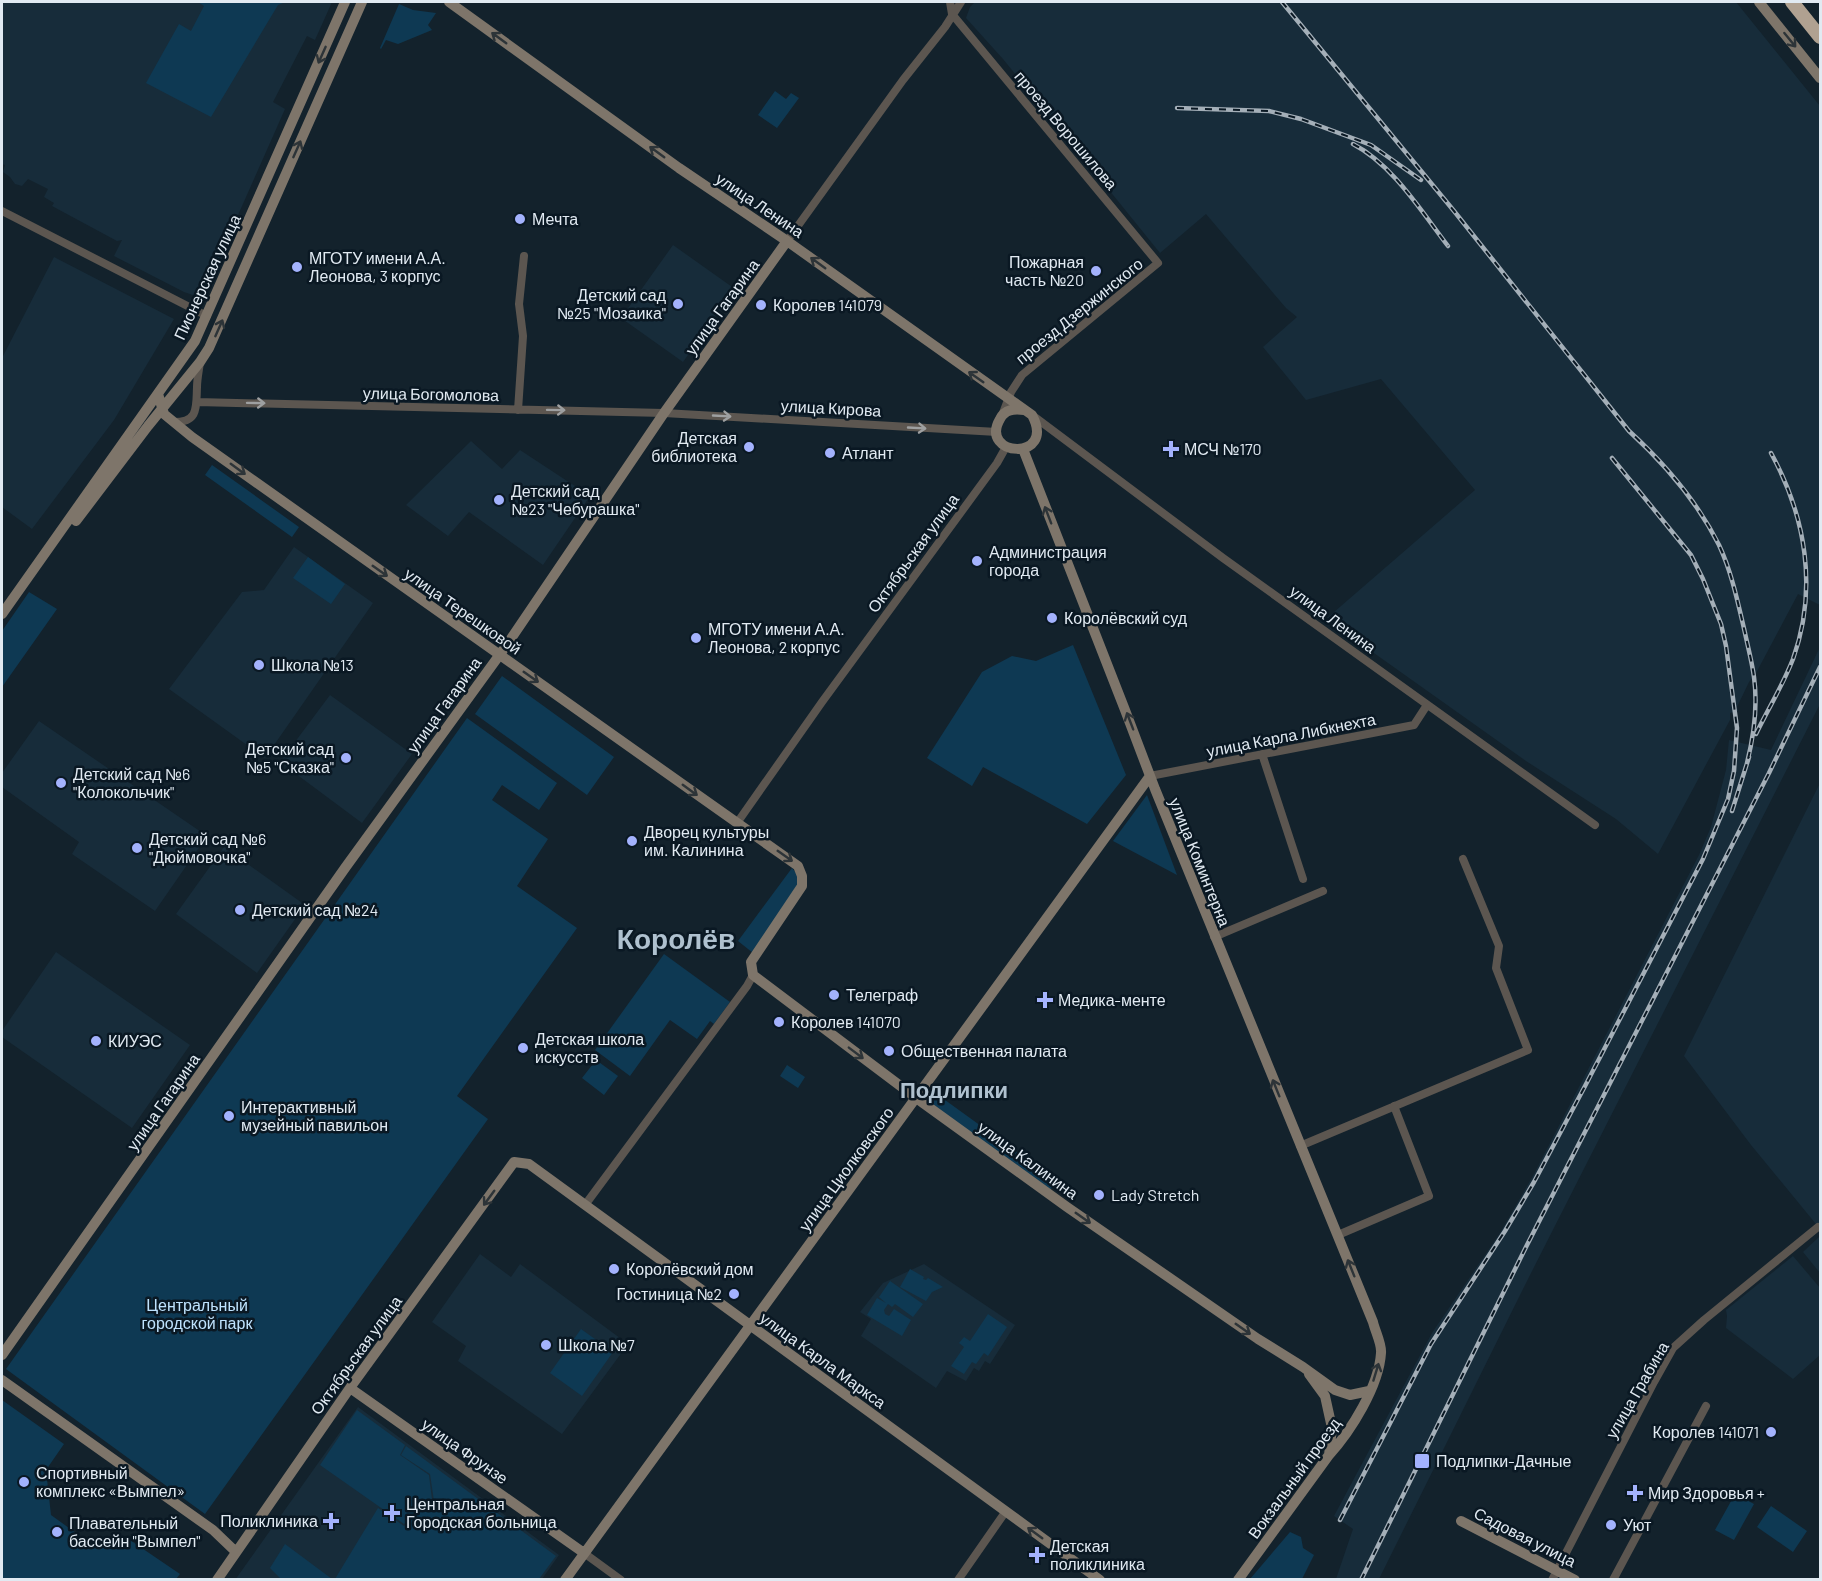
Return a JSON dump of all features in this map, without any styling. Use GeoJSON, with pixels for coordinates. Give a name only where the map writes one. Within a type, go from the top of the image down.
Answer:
{"type":"FeatureCollection","features":[{"type":"Feature","properties":{"kind":"highway"},"geometry":{"type":"LineString","coordinates":[[1792,2],[1821,37]]}},
{"type":"Feature","properties":{"kind":"street","name":"Пионерская улица"},"geometry":{"type":"LineString","coordinates":[[2,614],[192,347],[345,2]]}},
{"type":"Feature","properties":{"kind":"street","name":"Пионерская улица"},"geometry":{"type":"LineString","coordinates":[[54,541],[66,535],[148,426],[163,411],[200,362],[216,334],[362,2]]}},
{"type":"Feature","properties":{"kind":"street","name":"улица Ленина"},"geometry":{"type":"LineString","coordinates":[[449,2],[679,168],[787,241],[1056,433],[1223,558],[1595,825]]}},
{"type":"Feature","properties":{"kind":"street"},"geometry":{"type":"LineString","coordinates":[[950,2],[952,14]]}},
{"type":"Feature","properties":{"kind":"street","name":"улица Гагарина"},"geometry":{"type":"LineString","coordinates":[[2,1355],[345,868],[500,655],[664,413],[961,2]]}},
{"type":"Feature","properties":{"kind":"street"},"geometry":{"type":"LineString","coordinates":[[1759,2],[1821,78]]}},
{"type":"Feature","properties":{"kind":"street","name":"проезд Ворошилова"},"geometry":{"type":"LineString","coordinates":[[952,14],[1158,263]]}},
{"type":"Feature","properties":{"kind":"street"},"geometry":{"type":"LineString","coordinates":[[2,211],[207,316]]}},
{"type":"Feature","properties":{"kind":"street"},"geometry":{"type":"LineString","coordinates":[[518,410],[523,336],[519,304],[524,256]]}},
{"type":"Feature","properties":{"kind":"street","name":"проезд Дзержинского"},"geometry":{"type":"LineString","coordinates":[[1004,413],[1008,399],[1022,375],[1158,263]]}},
{"type":"Feature","properties":{"kind":"street"},"geometry":{"type":"LineString","coordinates":[[174,422],[184,422],[194,413],[200,362]]}},
{"type":"Feature","properties":{"kind":"street"},"geometry":{"type":"LineString","coordinates":[[158,394],[163,411]]}},
{"type":"Feature","properties":{"kind":"street","name":"улица Богомолова"},"geometry":{"type":"LineString","coordinates":[[197,402],[664,413]]}},
{"type":"Feature","properties":{"kind":"street"},"geometry":{"type":"LineString","coordinates":[[1014,409],[1028,413],[1037,424],[1037,435],[1032,444],[1023,449],[1014,450],[1006,447],[996,432],[998,421],[1004,413],[1014,409]]}},
{"type":"Feature","properties":{"kind":"street","name":"улица Терешковой"},"geometry":{"type":"LineString","coordinates":[[163,411],[192,437],[798,866],[802,876],[802,886],[751,962],[753,975]]}},
{"type":"Feature","properties":{"kind":"street","name":"улица Кирова"},"geometry":{"type":"LineString","coordinates":[[664,413],[996,432]]}},
{"type":"Feature","properties":{"kind":"street"},"geometry":{"type":"LineString","coordinates":[[1037,435],[1056,433]]}},
{"type":"Feature","properties":{"kind":"street","name":"Октябрьская улица"},"geometry":{"type":"LineString","coordinates":[[737,823],[822,702],[997,463],[1006,447]]}},
{"type":"Feature","properties":{"kind":"street","name":"улица Коминтерна"},"geometry":{"type":"LineString","coordinates":[[1023,449],[1150,776],[1372,1322]]}},
{"type":"Feature","properties":{"kind":"street","name":"улица Карла Либкнехта"},"geometry":{"type":"LineString","coordinates":[[1150,776],[1414,725],[1426,705]]}},
{"type":"Feature","properties":{"kind":"street"},"geometry":{"type":"LineString","coordinates":[[1262,754],[1303,879]]}},
{"type":"Feature","properties":{"kind":"street","name":"улица Циолковского"},"geometry":{"type":"LineString","coordinates":[[565,1580],[1150,776]]}},
{"type":"Feature","properties":{"kind":"street"},"geometry":{"type":"LineString","coordinates":[[1300,1146],[1528,1050],[1496,968],[1499,946],[1463,859]]}},
{"type":"Feature","properties":{"kind":"street"},"geometry":{"type":"LineString","coordinates":[[1214,936],[1323,891]]}},
{"type":"Feature","properties":{"kind":"street"},"geometry":{"type":"LineString","coordinates":[[585,1205],[753,975]]}},
{"type":"Feature","properties":{"kind":"street","name":"улица Калинина"},"geometry":{"type":"LineString","coordinates":[[753,975],[1067,1207],[1258,1339],[1335,1389],[1350,1395],[1369,1391]]}},
{"type":"Feature","properties":{"kind":"street"},"geometry":{"type":"LineString","coordinates":[[1338,1235],[1429,1196],[1394,1106]]}},
{"type":"Feature","properties":{"kind":"street","name":"Октябрьская улица"},"geometry":{"type":"LineString","coordinates":[[217,1580],[350,1388],[514,1162],[529,1164]]}},
{"type":"Feature","properties":{"kind":"street","name":"улица Карла Маркса"},"geometry":{"type":"LineString","coordinates":[[529,1164],[1100,1580]]}},
{"type":"Feature","properties":{"kind":"street","name":"улица Грабина"},"geometry":{"type":"LineString","coordinates":[[1554,1574],[1653,1382],[1673,1348],[1818,1227]]}},
{"type":"Feature","properties":{"kind":"street","name":"Вокзальный проезд"},"geometry":{"type":"LineString","coordinates":[[1238,1580],[1329,1455],[1345,1438],[1363,1407],[1376,1374],[1381,1351],[1372,1322]]}},
{"type":"Feature","properties":{"kind":"street"},"geometry":{"type":"LineString","coordinates":[[1303,1367],[1325,1396],[1332,1428],[1329,1455]]}},
{"type":"Feature","properties":{"kind":"street"},"geometry":{"type":"LineString","coordinates":[[2,1380],[213,1530],[236,1552]]}},
{"type":"Feature","properties":{"kind":"street","name":"улица Фрунзе"},"geometry":{"type":"LineString","coordinates":[[350,1388],[621,1580]]}},
{"type":"Feature","properties":{"kind":"street"},"geometry":{"type":"LineString","coordinates":[[1613,1580],[1706,1406]]}},
{"type":"Feature","properties":{"kind":"street"},"geometry":{"type":"LineString","coordinates":[[1332,1428],[1345,1438]]}},
{"type":"Feature","properties":{"kind":"street"},"geometry":{"type":"LineString","coordinates":[[958,1580],[1006,1511]]}},
{"type":"Feature","properties":{"kind":"street","name":"Садовая улица"},"geometry":{"type":"LineString","coordinates":[[1461,1521],[1554,1574],[1575,1580]]}},
{"type":"Feature","properties":{"kind":"shaded area"},"geometry":{"type":"Polygon","coordinates":[[[2,2],[332,2],[315,40],[307,36],[273,102],[285,109],[207,285],[201,292],[193,295],[184,292],[114,256],[122,240],[117,241],[52,206],[54,203],[44,197],[48,189],[28,179],[22,186],[15,184],[3,172],[5,165],[2,164],[2,2]]]}},
{"type":"Feature","properties":{"kind":"shaded area"},"geometry":{"type":"Polygon","coordinates":[[[975,2],[1736,2],[1820,106],[1820,605],[1798,594],[1755,675],[1749,682],[1737,707],[1738,711],[1730,713],[1730,720],[1658,854],[1616,819],[1526,761],[1326,619],[1475,490],[1381,379],[1306,400],[1263,347],[1297,317],[1286,308],[1206,214],[1160,253],[1003,59],[966,18],[970,7],[975,2]]]}},
{"type":"Feature","properties":{"kind":"shaded area","name":"Детский сад №25 \"Мозаика\""},"geometry":{"type":"Polygon","coordinates":[[[673,245],[735,289],[683,362],[621,318],[673,245]]]}},
{"type":"Feature","properties":{"kind":"shaded area"},"geometry":{"type":"Polygon","coordinates":[[[54,257],[174,319],[114,420],[32,529],[2,507],[2,358],[54,257]]]}},
{"type":"Feature","properties":{"kind":"shaded area","name":"Детский сад №23 \"Чебурашка\""},"geometry":{"type":"Polygon","coordinates":[[[471,441],[502,469],[520,450],[590,496],[543,565],[469,512],[448,536],[406,505],[471,441]]]}},
{"type":"Feature","properties":{"kind":"shaded area","name":"Школа №13"},"geometry":{"type":"Polygon","coordinates":[[[294,547],[373,603],[265,758],[169,689],[242,592],[264,590],[294,547]]]}},
{"type":"Feature","properties":{"kind":"shaded area","name":"Подлипки-Дачные"},"geometry":{"type":"Polygon","coordinates":[[[1820,647],[1820,704],[1529,1277],[1379,1579],[1336,1579],[1353,1529],[1334,1516],[1432,1333],[1500,1233],[1534,1174],[1699,855],[1711,827],[1726,770],[1729,740],[1771,750],[1820,647]]]}},
{"type":"Feature","properties":{"kind":"shaded area","name":"Детский сад №5 \"Сказка\""},"geometry":{"type":"Polygon","coordinates":[[[330,695],[412,754],[362,823],[280,762],[330,695]]]}},
{"type":"Feature","properties":{"kind":"shaded area"},"geometry":{"type":"Polygon","coordinates":[[[39,721],[207,836],[155,911],[72,854],[79,842],[2,787],[2,773],[39,721]]]}},
{"type":"Feature","properties":{"kind":"shaded area"},"geometry":{"type":"Polygon","coordinates":[[[1820,783],[1820,1229],[1751,1145],[1684,1056],[1820,783]]]}},
{"type":"Feature","properties":{"kind":"shaded area","name":"Детский сад №24"},"geometry":{"type":"Polygon","coordinates":[[[224,847],[305,905],[257,973],[176,914],[224,847]]]}},
{"type":"Feature","properties":{"kind":"shaded area","name":"КИУЭС"},"geometry":{"type":"Polygon","coordinates":[[[56,952],[190,1045],[132,1128],[2,1037],[2,1031],[56,952]]]}},
{"type":"Feature","properties":{"kind":"shaded area"},"geometry":{"type":"Polygon","coordinates":[[[1820,1236],[1820,1273],[1803,1252],[1820,1236]]]}},
{"type":"Feature","properties":{"kind":"shaded area","name":"Школа №7"},"geometry":{"type":"Polygon","coordinates":[[[480,1254],[511,1277],[520,1264],[628,1344],[562,1434],[458,1361],[466,1346],[432,1322],[480,1254]]]}},
{"type":"Feature","properties":{"kind":"shaded area"},"geometry":{"type":"Polygon","coordinates":[[[1793,1256],[1820,1288],[1820,1355],[1793,1379],[1726,1328],[1726,1310],[1793,1256]]]}},
{"type":"Feature","properties":{"kind":"shaded area"},"geometry":{"type":"Polygon","coordinates":[[[924,1264],[1015,1325],[990,1364],[985,1361],[979,1371],[974,1368],[966,1381],[947,1371],[936,1388],[861,1336],[871,1319],[860,1312],[883,1283],[924,1264]]]}},
{"type":"Feature","properties":{"kind":"shaded area","name":"Центральная Городская больница"},"geometry":{"type":"Polygon","coordinates":[[[358,1407],[559,1555],[542,1579],[235,1580],[358,1407]]]}},
{"type":"Feature","properties":{"kind":"green space"},"geometry":{"type":"Polygon","coordinates":[[[198,2],[285,2],[278,5],[211,117],[146,83],[179,24],[191,31],[204,6],[198,2]]]}},
{"type":"Feature","properties":{"kind":"green space"},"geometry":{"type":"Polygon","coordinates":[[[399,4],[413,10],[436,13],[428,25],[432,30],[398,44],[386,40],[381,49],[380,48],[399,4]]]}},
{"type":"Feature","properties":{"kind":"green space"},"geometry":{"type":"Polygon","coordinates":[[[775,91],[786,99],[791,93],[799,98],[777,128],[758,115],[775,91]]]}},
{"type":"Feature","properties":{"kind":"green space"},"geometry":{"type":"Polygon","coordinates":[[[212,465],[299,527],[292,537],[205,475],[212,465]]]}},
{"type":"Feature","properties":{"kind":"green space"},"geometry":{"type":"Polygon","coordinates":[[[308,557],[345,584],[331,604],[293,578],[308,557]]]}},
{"type":"Feature","properties":{"kind":"green space"},"geometry":{"type":"Polygon","coordinates":[[[29,592],[57,609],[2,687],[2,631],[29,592]]]}},
{"type":"Feature","properties":{"kind":"green space"},"geometry":{"type":"Polygon","coordinates":[[[1073,645],[1126,775],[1087,824],[983,767],[972,786],[927,758],[982,672],[1012,656],[1036,661],[1073,645]]]}},
{"type":"Feature","properties":{"kind":"green space"},"geometry":{"type":"Polygon","coordinates":[[[502,676],[614,757],[587,795],[475,714],[502,676]]]}},
{"type":"Feature","properties":{"kind":"green space","name":"Центральный городской парк"},"geometry":{"type":"Polygon","coordinates":[[[467,718],[557,783],[539,810],[502,785],[492,800],[548,839],[517,886],[577,928],[457,1096],[488,1119],[205,1514],[6,1369],[467,718]]]}},
{"type":"Feature","properties":{"kind":"green space"},"geometry":{"type":"Polygon","coordinates":[[[1147,795],[1177,875],[1113,841],[1147,795]]]}},
{"type":"Feature","properties":{"kind":"green space"},"geometry":{"type":"Polygon","coordinates":[[[792,868],[797,874],[798,885],[753,953],[738,941],[792,868]]]}},
{"type":"Feature","properties":{"kind":"green space"},"geometry":{"type":"Polygon","coordinates":[[[664,954],[730,1002],[714,1024],[710,1021],[697,1039],[670,1020],[630,1076],[595,1050],[664,954]]]}},
{"type":"Feature","properties":{"kind":"green space"},"geometry":{"type":"Polygon","coordinates":[[[596,1060],[618,1076],[604,1095],[582,1078],[596,1060]]]}},
{"type":"Feature","properties":{"kind":"green space"},"geometry":{"type":"Polygon","coordinates":[[[787,1065],[805,1077],[798,1088],[780,1076],[787,1065]]]}},
{"type":"Feature","properties":{"kind":"green space"},"geometry":{"type":"Polygon","coordinates":[[[934,1092],[1057,1181],[1050,1190],[927,1102],[934,1092]]]}},
{"type":"Feature","properties":{"kind":"green space"},"geometry":{"type":"Polygon","coordinates":[[[910,1269],[924,1277],[923,1279],[928,1278],[943,1287],[932,1292],[926,1301],[900,1287],[910,1269]]]}},
{"type":"Feature","properties":{"kind":"green space"},"geometry":{"type":"Polygon","coordinates":[[[890,1281],[923,1304],[913,1317],[895,1304],[892,1307],[888,1304],[884,1310],[889,1316],[894,1309],[911,1320],[902,1336],[867,1315],[877,1298],[886,1303],[879,1297],[890,1281]]]}},
{"type":"Feature","properties":{"kind":"green space"},"geometry":{"type":"Polygon","coordinates":[[[988,1314],[1007,1327],[988,1356],[984,1353],[976,1364],[972,1362],[964,1374],[951,1366],[964,1347],[959,1343],[964,1337],[970,1341],[988,1314]]]}},
{"type":"Feature","properties":{"kind":"green space"},"geometry":{"type":"Polygon","coordinates":[[[581,1329],[613,1352],[582,1396],[550,1373],[581,1329]]]}},
{"type":"Feature","properties":{"kind":"green space","name":"Спортивный комплекс «Вымпел»"},"geometry":{"type":"Polygon","coordinates":[[[2,1400],[64,1444],[46,1470],[51,1515],[98,1549],[127,1538],[180,1574],[176,1579],[2,1579],[2,1400]]]}},
{"type":"Feature","properties":{"kind":"green space"},"geometry":{"type":"Polygon","coordinates":[[[357,1410],[405,1445],[400,1455],[429,1475],[432,1500],[404,1524],[320,1465],[357,1410]]]}},
{"type":"Feature","properties":{"kind":"green space"},"geometry":{"type":"Polygon","coordinates":[[[406,1446],[556,1556],[539,1579],[335,1579],[378,1508],[404,1526],[434,1501],[430,1474],[401,1455],[406,1446]]]}},
{"type":"Feature","properties":{"kind":"green space"},"geometry":{"type":"Polygon","coordinates":[[[1735,1494],[1754,1504],[1734,1540],[1715,1530],[1735,1494]]]}},
{"type":"Feature","properties":{"kind":"green space"},"geometry":{"type":"Polygon","coordinates":[[[1771,1506],[1807,1531],[1793,1552],[1757,1527],[1771,1506]]]}},
{"type":"Feature","properties":{"kind":"green space"},"geometry":{"type":"Polygon","coordinates":[[[1290,1532],[1301,1537],[1303,1548],[1314,1555],[1302,1579],[1250,1579],[1290,1532]]]}},
{"type":"Feature","properties":{"kind":"green space"},"geometry":{"type":"Polygon","coordinates":[[[285,1544],[332,1579],[281,1579],[270,1568],[285,1544]]]}},
{"type":"Feature","properties":{"kind":"railway"},"geometry":{"type":"LineString","coordinates":[[1282,2],[1454,211],[1629,431],[1679,484],[1701,513],[1719,545],[1731,577],[1753,671],[1755,710],[1747,763]]}},
{"type":"Feature","properties":{"kind":"railway"},"geometry":{"type":"LineString","coordinates":[[1177,108],[1269,111],[1301,119],[1371,145],[1421,180]]}},
{"type":"Feature","properties":{"kind":"railway"},"geometry":{"type":"LineString","coordinates":[[1353,144],[1394,176],[1448,246]]}},
{"type":"Feature","properties":{"kind":"railway"},"geometry":{"type":"LineString","coordinates":[[1756,734],[1793,659],[1801,633],[1805,606],[1806,580],[1800,528],[1793,502],[1771,453]]}},
{"type":"Feature","properties":{"kind":"railway"},"geometry":{"type":"LineString","coordinates":[[1340,1520],[1431,1344],[1505,1231],[1534,1182],[1703,859],[1728,799],[1734,771],[1737,728],[1721,624],[1691,555],[1612,458]]}},
{"type":"Feature","properties":{"kind":"railway"},"geometry":{"type":"LineString","coordinates":[[1361,1580],[1527,1245],[1769,773],[1820,667]]}},
{"type":"Feature","properties":{"kind":"railway"},"geometry":{"type":"LineString","coordinates":[[1732,811],[1749,757]]}},
{"type":"Feature","properties":{"kind":"place","name":"Мечта"},"geometry":{"type":"Point","coordinates":[520,219]}},
{"type":"Feature","properties":{"kind":"place","name":"МГОТУ имени А.А. Леонова, 3 корпус"},"geometry":{"type":"Point","coordinates":[297,267]}},
{"type":"Feature","properties":{"kind":"place","name":"Пожарная часть №20"},"geometry":{"type":"Point","coordinates":[1096,271]}},
{"type":"Feature","properties":{"kind":"place","name":"Детский сад №25 \"Мозаика\""},"geometry":{"type":"Point","coordinates":[678,304]}},
{"type":"Feature","properties":{"kind":"place","name":"Королев 141079"},"geometry":{"type":"Point","coordinates":[761,305]}},
{"type":"Feature","properties":{"kind":"place","name":"Детская библиотека"},"geometry":{"type":"Point","coordinates":[749,447]}},
{"type":"Feature","properties":{"kind":"place","name":"МСЧ №170"},"geometry":{"type":"Point","coordinates":[1171,449]}},
{"type":"Feature","properties":{"kind":"place","name":"Атлант"},"geometry":{"type":"Point","coordinates":[830,453]}},
{"type":"Feature","properties":{"kind":"place","name":"Детский сад №23 \"Чебурашка\""},"geometry":{"type":"Point","coordinates":[499,500]}},
{"type":"Feature","properties":{"kind":"place","name":"Администрация города"},"geometry":{"type":"Point","coordinates":[977,561]}},
{"type":"Feature","properties":{"kind":"place","name":"Королёвский суд"},"geometry":{"type":"Point","coordinates":[1052,618]}},
{"type":"Feature","properties":{"kind":"place","name":"МГОТУ имени А.А. Леонова, 2 корпус"},"geometry":{"type":"Point","coordinates":[696,638]}},
{"type":"Feature","properties":{"kind":"place","name":"Школа №13"},"geometry":{"type":"Point","coordinates":[259,665]}},
{"type":"Feature","properties":{"kind":"place","name":"Детский сад №5 \"Сказка\""},"geometry":{"type":"Point","coordinates":[346,758]}},
{"type":"Feature","properties":{"kind":"place","name":"Детский сад №6 \"Колокольчик\""},"geometry":{"type":"Point","coordinates":[61,783]}},
{"type":"Feature","properties":{"kind":"place","name":"Дворец культуры им. Калинина"},"geometry":{"type":"Point","coordinates":[632,841]}},
{"type":"Feature","properties":{"kind":"place","name":"Детский сад №6 \"Дюймовочка\""},"geometry":{"type":"Point","coordinates":[137,848]}},
{"type":"Feature","properties":{"kind":"place","name":"Детский сад №24"},"geometry":{"type":"Point","coordinates":[240,910]}},
{"type":"Feature","properties":{"kind":"place","name":"Телеграф"},"geometry":{"type":"Point","coordinates":[834,995]}},
{"type":"Feature","properties":{"kind":"place","name":"Медика-менте"},"geometry":{"type":"Point","coordinates":[1045,1000]}},
{"type":"Feature","properties":{"kind":"place","name":"Королев 141070"},"geometry":{"type":"Point","coordinates":[779,1022]}},
{"type":"Feature","properties":{"kind":"place","name":"КИУЭС"},"geometry":{"type":"Point","coordinates":[96,1041]}},
{"type":"Feature","properties":{"kind":"place","name":"Детская школа искусств"},"geometry":{"type":"Point","coordinates":[523,1048]}},
{"type":"Feature","properties":{"kind":"place","name":"Общественная палата"},"geometry":{"type":"Point","coordinates":[889,1051]}},
{"type":"Feature","properties":{"kind":"place","name":"Интерактивный музейный павильон"},"geometry":{"type":"Point","coordinates":[229,1116]}},
{"type":"Feature","properties":{"kind":"place","name":"Lady Stretch"},"geometry":{"type":"Point","coordinates":[1099,1195]}},
{"type":"Feature","properties":{"kind":"place","name":"Королёвский дом"},"geometry":{"type":"Point","coordinates":[614,1269]}},
{"type":"Feature","properties":{"kind":"place","name":"Гостиница №2"},"geometry":{"type":"Point","coordinates":[734,1294]}},
{"type":"Feature","properties":{"kind":"place","name":"Школа №7"},"geometry":{"type":"Point","coordinates":[546,1345]}},
{"type":"Feature","properties":{"kind":"place","name":"Королев 141071"},"geometry":{"type":"Point","coordinates":[1771,1432]}},
{"type":"Feature","properties":{"kind":"place","name":"Подлипки-Дачные"},"geometry":{"type":"Point","coordinates":[1422,1461]}},
{"type":"Feature","properties":{"kind":"place","name":"Спортивный комплекс «Вымпел»"},"geometry":{"type":"Point","coordinates":[24,1482]}},
{"type":"Feature","properties":{"kind":"place","name":"Мир Здоровья +"},"geometry":{"type":"Point","coordinates":[1635,1493]}},
{"type":"Feature","properties":{"kind":"place","name":"Центральная Городская больница"},"geometry":{"type":"Point","coordinates":[392,1513]}},
{"type":"Feature","properties":{"kind":"place","name":"Поликлиника"},"geometry":{"type":"Point","coordinates":[331,1521]}},
{"type":"Feature","properties":{"kind":"place","name":"Уют"},"geometry":{"type":"Point","coordinates":[1611,1525]}},
{"type":"Feature","properties":{"kind":"place","name":"Плавательный бассейн \"Вымпел\""},"geometry":{"type":"Point","coordinates":[57,1532]}},
{"type":"Feature","properties":{"kind":"place","name":"Детская поликлиника"},"geometry":{"type":"Point","coordinates":[1037,1555]}},
{"type":"Feature","properties":{"kind":"district","name":"Королёв"},"geometry":{"type":"Point","coordinates":[676,939]}},
{"type":"Feature","properties":{"kind":"district","name":"Подлипки"},"geometry":{"type":"Point","coordinates":[954,1090]}}]}
